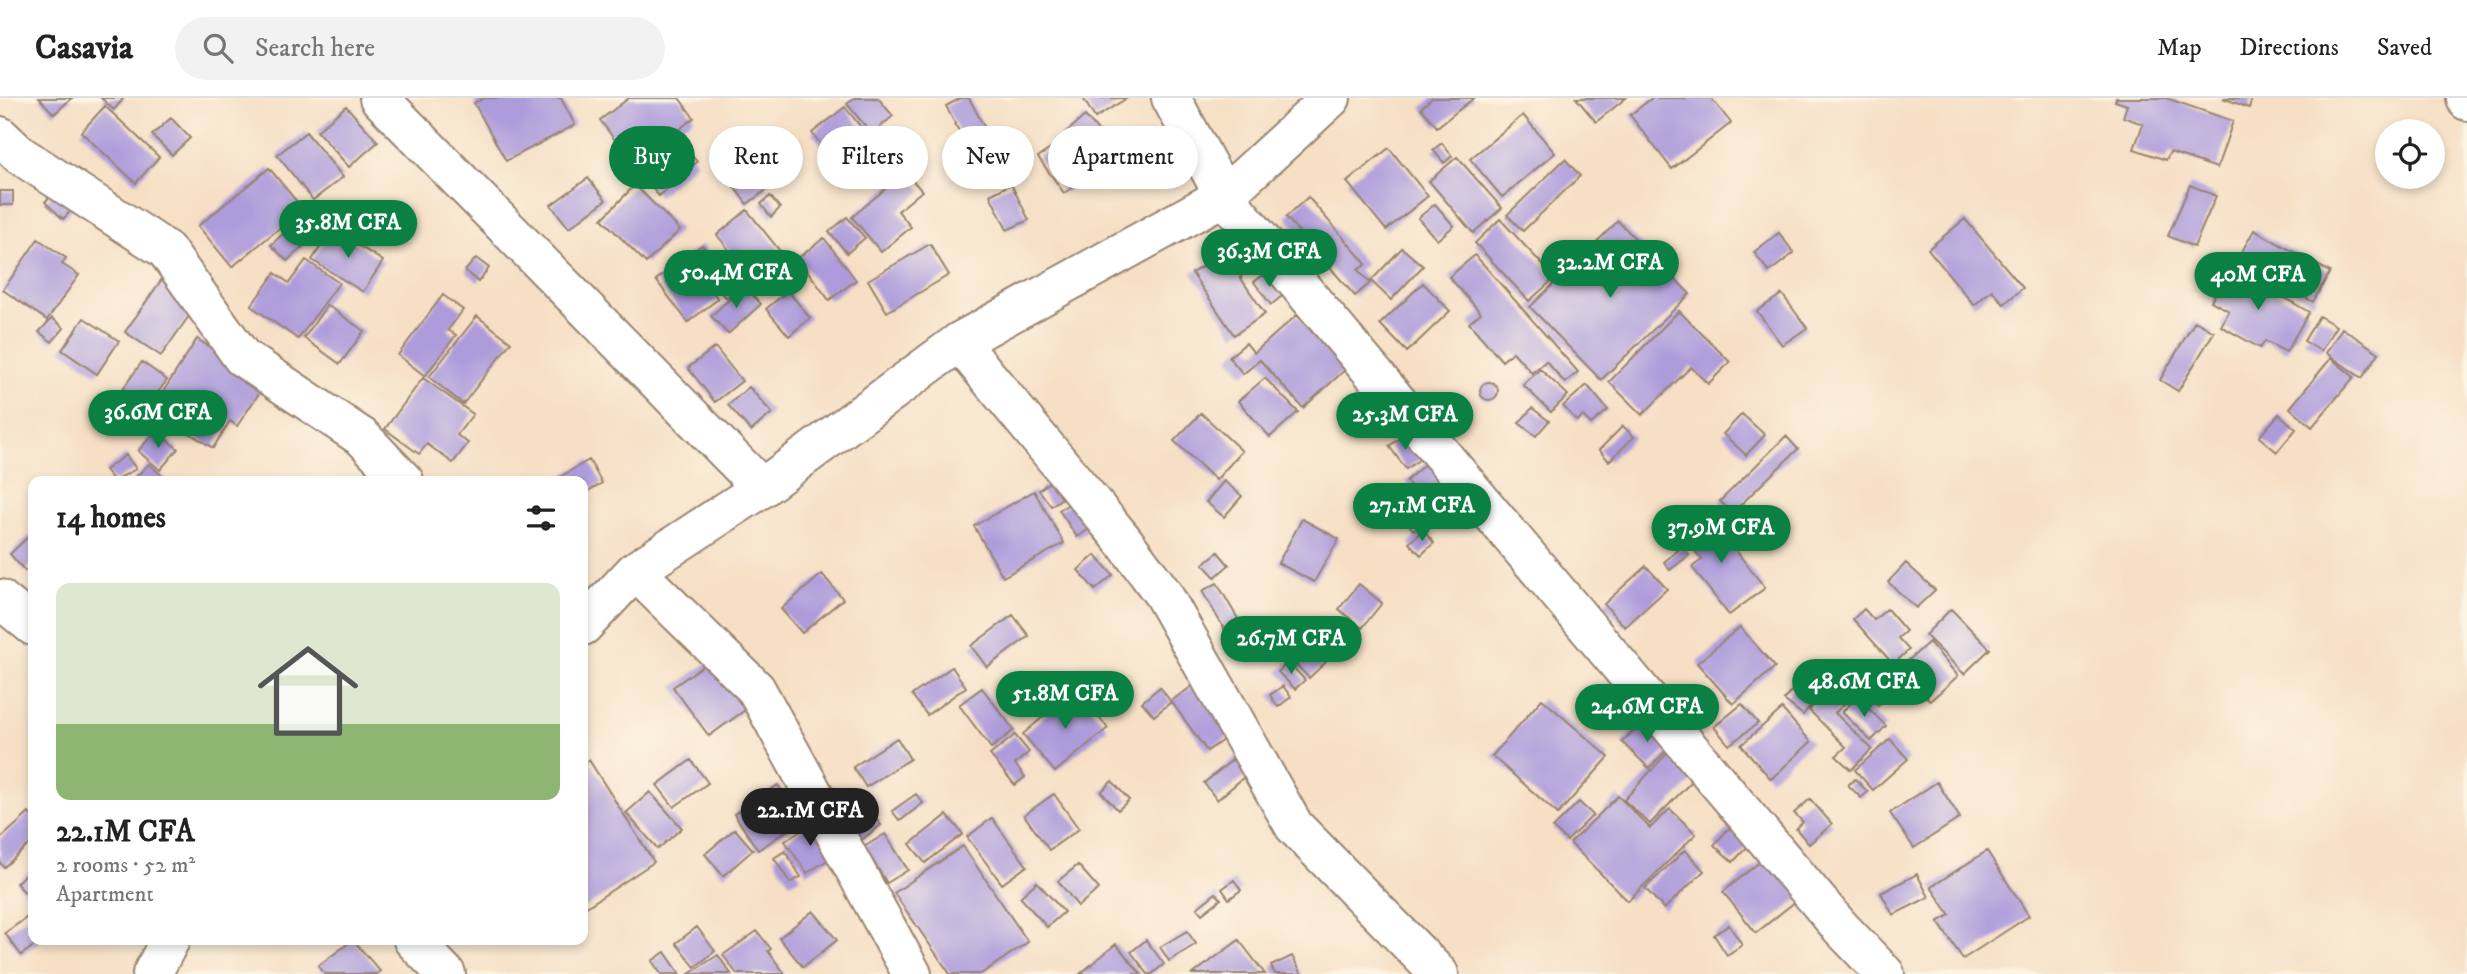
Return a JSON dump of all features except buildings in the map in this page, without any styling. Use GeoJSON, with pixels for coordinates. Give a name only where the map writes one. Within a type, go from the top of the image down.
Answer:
{"type":"FeatureCollection","features":[{"type":"Feature","properties":{"kind":"street"},"geometry":{"type":"LineString","coordinates":[[380,98],[762,488]]}},
{"type":"Feature","properties":{"kind":"street"},"geometry":{"type":"LineString","coordinates":[[1171,98],[1224,195],[1840,927],[1885,974]]}},
{"type":"Feature","properties":{"kind":"street"},"geometry":{"type":"LineString","coordinates":[[588,621],[635,571],[762,488],[959,342],[1224,195],[1331,98]]}},
{"type":"Feature","properties":{"kind":"street"},"geometry":{"type":"LineString","coordinates":[[0,136],[20,155],[166,250],[242,357],[363,438],[399,476]]}},
{"type":"Feature","properties":{"kind":"street"},"geometry":{"type":"LineString","coordinates":[[959,342],[1123,540],[1163,594],[1294,826],[1439,974]]}},
{"type":"Feature","properties":{"kind":"street"},"geometry":{"type":"LineString","coordinates":[[635,571],[756,689],[912,974]]}},
{"type":"Feature","properties":{"kind":"street"},"geometry":{"type":"LineString","coordinates":[[0,599],[28,622]]}},
{"type":"Feature","properties":{"kind":"street"},"geometry":{"type":"LineString","coordinates":[[152,974],[167,945]]}},
{"type":"Feature","properties":{"kind":"street"},"geometry":{"type":"LineString","coordinates":[[418,945],[446,974]]}}]}
